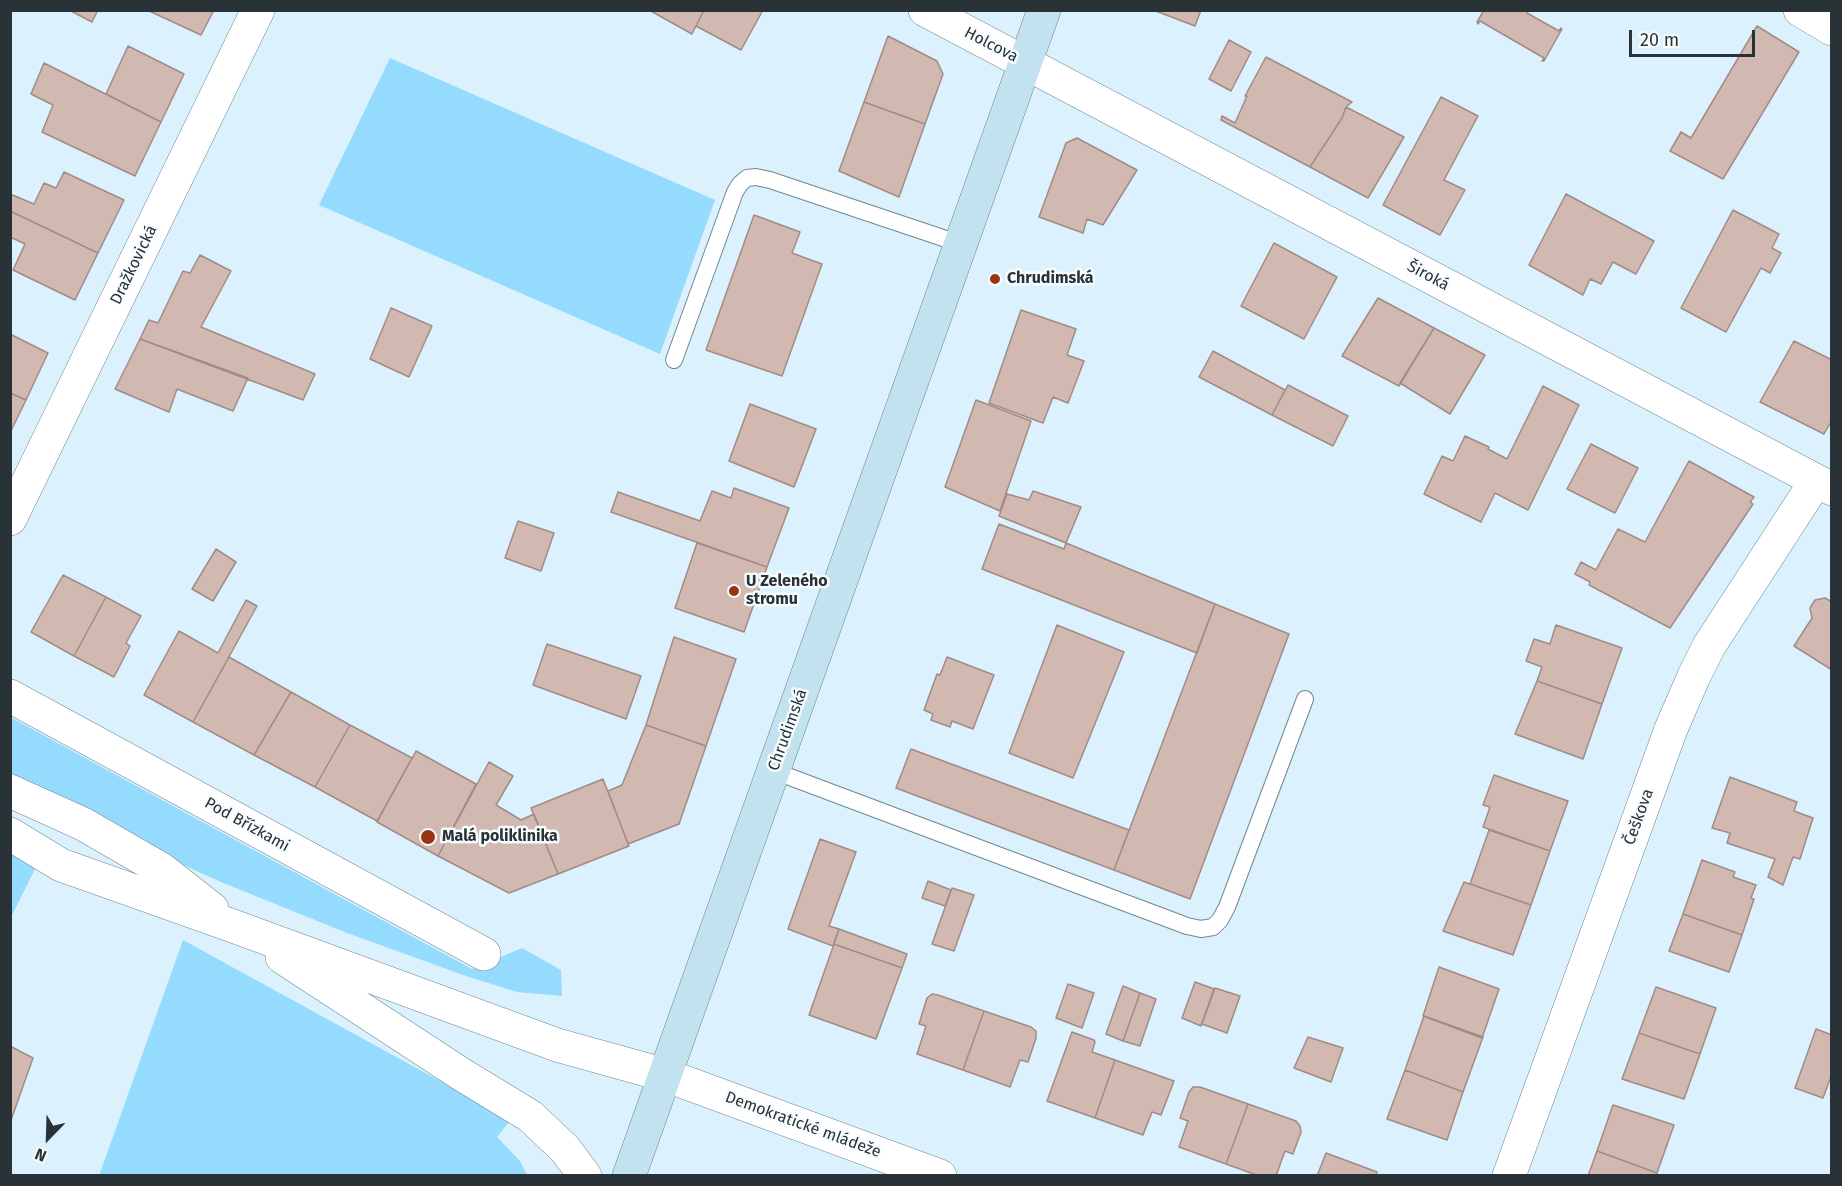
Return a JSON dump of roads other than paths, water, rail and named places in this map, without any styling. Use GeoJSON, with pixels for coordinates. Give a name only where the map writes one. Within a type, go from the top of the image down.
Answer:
{"type":"FeatureCollection","features":[{"type":"Feature","properties":{"kind":"main road","name":"Chrudimská"},"geometry":{"type":"LineString","coordinates":[[629,1176],[1044,10]]}},
{"type":"Feature","properties":{"kind":"street","name":"Dražkovická"},"geometry":{"type":"LineString","coordinates":[[10,519],[258,10]]}},
{"type":"Feature","properties":{"kind":"street","name":"Holcova"},"geometry":{"type":"LineString","coordinates":[[926,10],[1026,63]]}},
{"type":"Feature","properties":{"kind":"street"},"geometry":{"type":"LineString","coordinates":[[1800,10],[1832,29]]}},
{"type":"Feature","properties":{"kind":"street","name":"Široká"},"geometry":{"type":"LineString","coordinates":[[1026,63],[1824,485]]}},
{"type":"Feature","properties":{"kind":"street","name":"Češkova"},"geometry":{"type":"LineString","coordinates":[[1509,1176],[1671,729],[1694,676],[1709,646],[1824,485]]}},
{"type":"Feature","properties":{"kind":"street","name":"Pod Břízkami"},"geometry":{"type":"LineString","coordinates":[[10,696],[484,954]]}},
{"type":"Feature","properties":{"kind":"street"},"geometry":{"type":"LineString","coordinates":[[10,791],[82,824],[161,869],[233,926],[461,1074],[530,1116],[565,1149],[585,1176]]}},
{"type":"Feature","properties":{"kind":"street"},"geometry":{"type":"LineString","coordinates":[[10,834],[61,865],[557,1045],[665,1075]]}},
{"type":"Feature","properties":{"kind":"street","name":"Demokratické mládeže"},"geometry":{"type":"LineString","coordinates":[[665,1075],[940,1176]]}},
{"type":"Feature","properties":{"kind":"lane"},"geometry":{"type":"LineString","coordinates":[[674,360],[735,192],[747,178],[770,180],[961,244]]}},
{"type":"Feature","properties":{"kind":"lane"},"geometry":{"type":"LineString","coordinates":[[774,771],[1186,926],[1201,929],[1213,927],[1227,907],[1305,699]]}},
{"type":"Feature","properties":{"kind":"place","name":"Chrudimská"},"geometry":{"type":"Point","coordinates":[995,279]}},
{"type":"Feature","properties":{"kind":"place","name":"U Zeleného stromu"},"geometry":{"type":"Point","coordinates":[734,591]}},
{"type":"Feature","properties":{"kind":"place","name":"Malá poliklinika"},"geometry":{"type":"Point","coordinates":[428,837]}}]}
